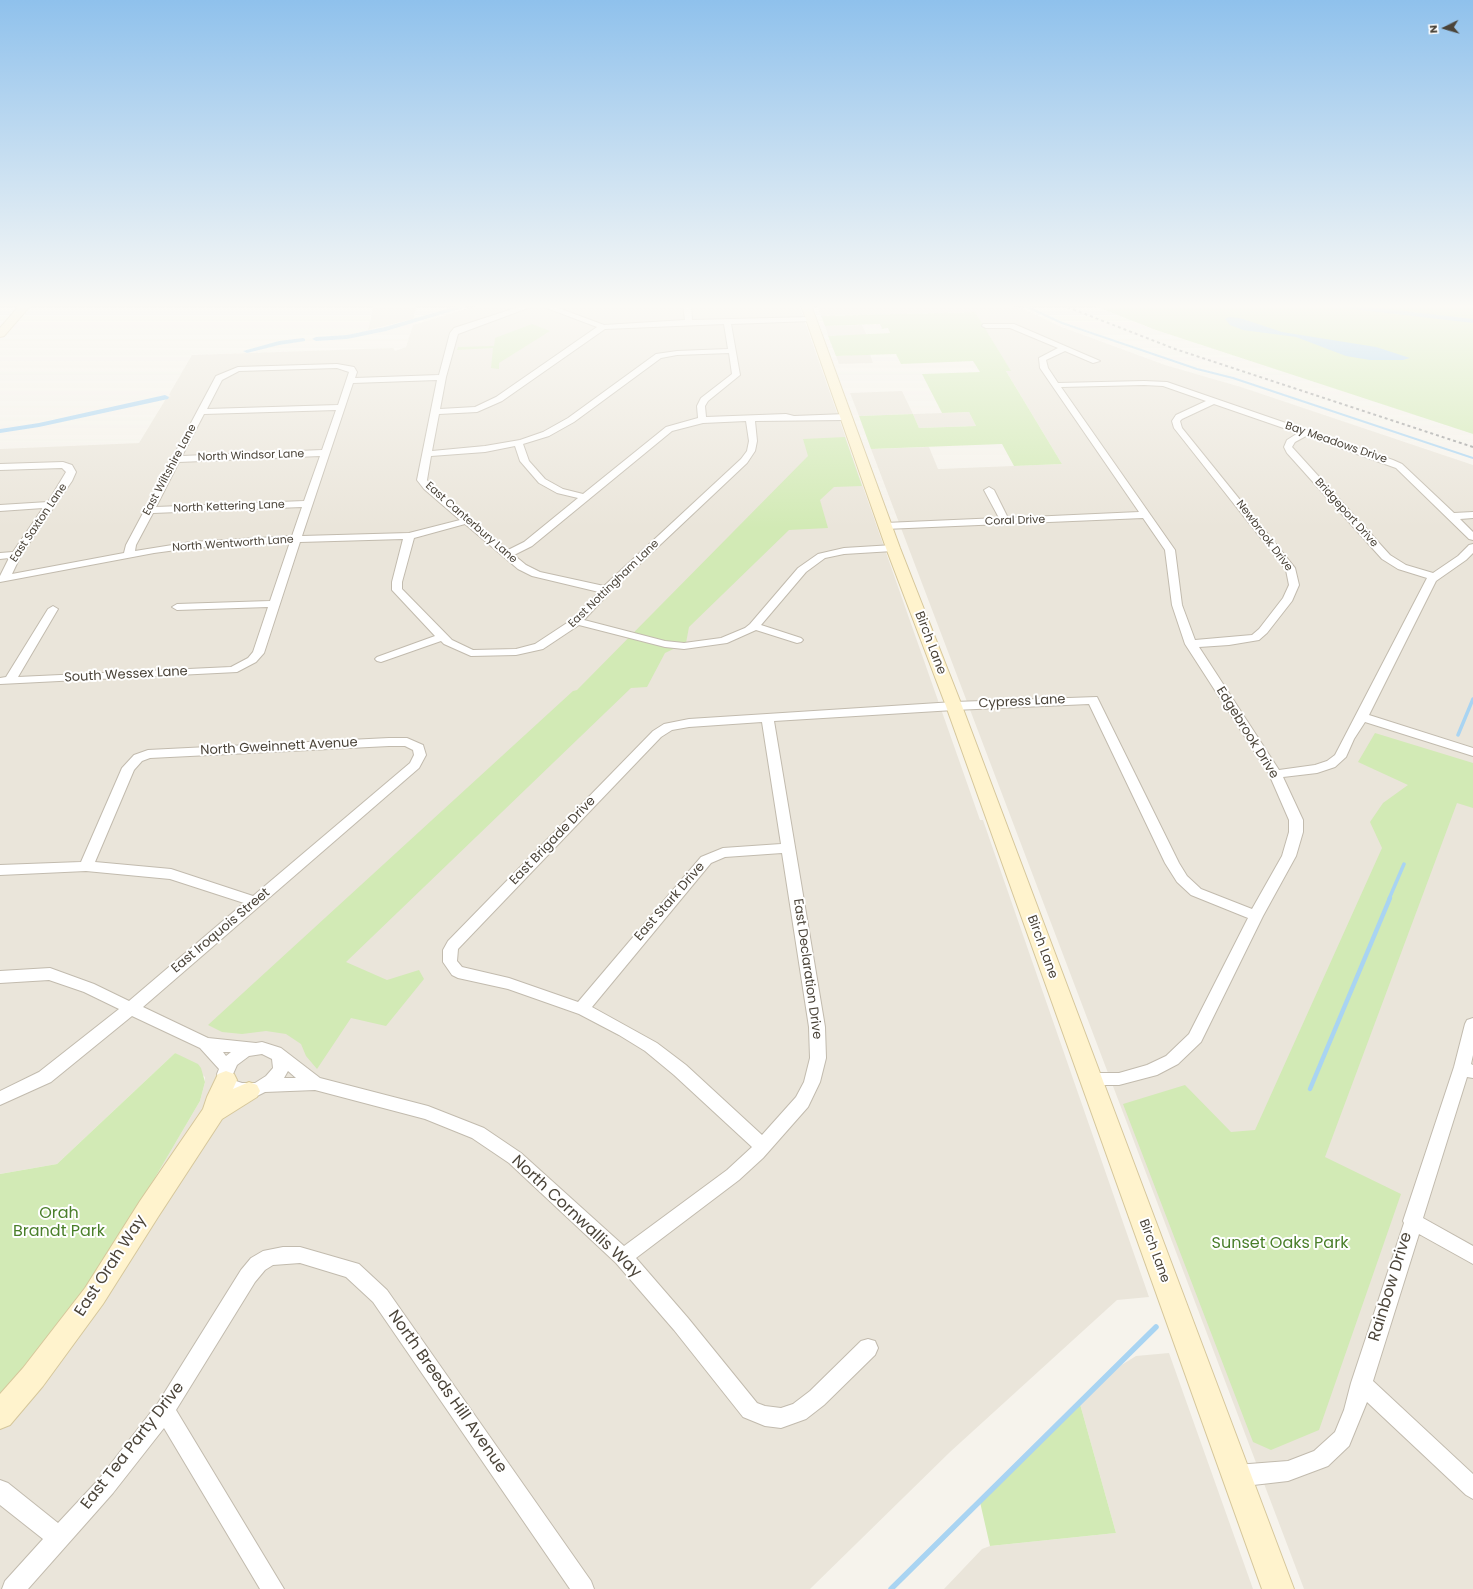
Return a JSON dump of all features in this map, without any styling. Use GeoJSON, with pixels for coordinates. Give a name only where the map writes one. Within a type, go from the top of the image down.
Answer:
{"type":"FeatureCollection","features":[{"type":"Feature","properties":{"kind":"street","name":"East Wiltshire Lane"},"geometry":{"type":"LineString","coordinates":[[129,555],[131,545],[218,379]]}},
{"type":"Feature","properties":{"kind":"street"},"geometry":{"type":"LineString","coordinates":[[177,608],[274,604],[350,381],[392,379]]}},
{"type":"Feature","properties":{"kind":"street","name":"East Canterbury Lane"},"geometry":{"type":"LineString","coordinates":[[442,379],[422,480],[427,487],[522,567],[536,574],[606,590]]}},
{"type":"Feature","properties":{"kind":"street"},"geometry":{"type":"LineString","coordinates":[[435,412],[477,409],[499,399],[528,379]]}},
{"type":"Feature","properties":{"kind":"street"},"geometry":{"type":"LineString","coordinates":[[426,454],[485,449],[518,443],[546,434],[571,420],[627,379]]}},
{"type":"Feature","properties":{"kind":"street"},"geometry":{"type":"LineString","coordinates":[[703,420],[701,415],[701,406],[704,400],[731,379]]}},
{"type":"Feature","properties":{"kind":"street","name":"Birch Lane"},"geometry":{"type":"LineString","coordinates":[[833,379],[893,548],[954,706],[1278,1589]]}},
{"type":"Feature","properties":{"kind":"street","name":"Edgebrook Drive"},"geometry":{"type":"LineString","coordinates":[[1052,379],[1170,550],[1177,605],[1182,623],[1191,644],[1275,774],[1296,820],[1296,832],[1289,856],[1256,916],[1196,1038],[1172,1060],[1151,1070],[1119,1079],[1091,1079]]}},
{"type":"Feature","properties":{"kind":"street","name":"Bay Meadows Drive"},"geometry":{"type":"LineString","coordinates":[[1056,385],[1153,383],[1179,388],[1399,466],[1473,537]]}},
{"type":"Feature","properties":{"kind":"street","name":"Newbrook Drive"},"geometry":{"type":"LineString","coordinates":[[1191,644],[1229,642],[1255,638],[1263,631],[1284,604],[1294,585],[1291,570],[1178,428],[1176,421],[1179,417],[1214,401]]}},
{"type":"Feature","properties":{"kind":"street"},"geometry":{"type":"LineString","coordinates":[[202,412],[342,407]]}},
{"type":"Feature","properties":{"kind":"street"},"geometry":{"type":"LineString","coordinates":[[507,555],[528,544],[670,429],[682,424],[703,420],[786,417],[794,419],[845,414]]}},
{"type":"Feature","properties":{"kind":"street","name":"East Nottingham Lane"},"geometry":{"type":"LineString","coordinates":[[409,536],[397,582],[397,590],[442,637],[448,642],[471,653],[516,652],[539,647],[550,641],[577,621],[606,590],[744,461],[751,452],[753,441],[750,418]]}},
{"type":"Feature","properties":{"kind":"street","name":"Bridgeport Drive"},"geometry":{"type":"LineString","coordinates":[[1306,433],[1291,440],[1288,447],[1290,452],[1386,557],[1402,567],[1434,577]]}},
{"type":"Feature","properties":{"kind":"street"},"geometry":{"type":"LineString","coordinates":[[518,443],[525,461],[542,481],[560,491],[586,497]]}},
{"type":"Feature","properties":{"kind":"street","name":"North Windsor Lane"},"geometry":{"type":"LineString","coordinates":[[177,458],[325,453]]}},
{"type":"Feature","properties":{"kind":"street","name":"East Saxton Lane"},"geometry":{"type":"LineString","coordinates":[[0,467],[54,464],[69,467],[71,472],[67,481],[16,555],[2,579]]}},
{"type":"Feature","properties":{"kind":"street"},"geometry":{"type":"LineString","coordinates":[[989,490],[1005,521]]}},
{"type":"Feature","properties":{"kind":"street","name":"North Kettering Lane"},"geometry":{"type":"LineString","coordinates":[[150,510],[308,504]]}},
{"type":"Feature","properties":{"kind":"street"},"geometry":{"type":"LineString","coordinates":[[0,508],[51,505]]}},
{"type":"Feature","properties":{"kind":"street","name":"Coral Drive"},"geometry":{"type":"LineString","coordinates":[[885,526],[1145,515]]}},
{"type":"Feature","properties":{"kind":"street"},"geometry":{"type":"LineString","coordinates":[[1452,516],[1473,515]]}},
{"type":"Feature","properties":{"kind":"street","name":"North Wentworth Lane"},"geometry":{"type":"LineString","coordinates":[[2,579],[191,544],[409,536],[466,521]]}},
{"type":"Feature","properties":{"kind":"street"},"geometry":{"type":"LineString","coordinates":[[1275,774],[1317,769],[1331,764],[1340,757],[1348,739],[1362,717],[1407,626],[1434,577],[1462,558],[1473,547]]}},
{"type":"Feature","properties":{"kind":"street"},"geometry":{"type":"LineString","coordinates":[[577,621],[665,644],[684,646],[723,641],[749,630],[754,626],[802,570],[822,556],[844,551],[893,548]]}},
{"type":"Feature","properties":{"kind":"street"},"geometry":{"type":"LineString","coordinates":[[0,556],[16,555]]}},
{"type":"Feature","properties":{"kind":"street","name":"South Wessex Lane"},"geometry":{"type":"LineString","coordinates":[[5,681],[233,670],[250,662],[258,653],[274,604]]}},
{"type":"Feature","properties":{"kind":"street"},"geometry":{"type":"LineString","coordinates":[[5,681],[53,609]]}},
{"type":"Feature","properties":{"kind":"street"},"geometry":{"type":"LineString","coordinates":[[754,626],[797,640]]}},
{"type":"Feature","properties":{"kind":"street"},"geometry":{"type":"LineString","coordinates":[[381,659],[442,637]]}},
{"type":"Feature","properties":{"kind":"street","name":"Cypress Lane"},"geometry":{"type":"LineString","coordinates":[[668,727],[689,723],[954,706],[1094,700],[1172,863],[1182,878],[1196,892],[1225,905],[1256,916]]}},
{"type":"Feature","properties":{"kind":"street"},"geometry":{"type":"LineString","coordinates":[[1362,717],[1473,752]]}},
{"type":"Feature","properties":{"kind":"street","name":"East Declaration Drive"},"geometry":{"type":"LineString","coordinates":[[623,1257],[663,1229],[733,1175],[763,1146],[802,1102],[812,1082],[818,1058],[817,1027],[767,718]]}},
{"type":"Feature","properties":{"kind":"street","name":"East Brigade Drive"},"geometry":{"type":"LineString","coordinates":[[581,1009],[516,986],[463,974],[452,966],[450,962],[450,950],[453,945],[657,734],[668,727]]}},
{"type":"Feature","properties":{"kind":"street","name":"North Gweinnett Avenue"},"geometry":{"type":"LineString","coordinates":[[86,866],[128,768],[138,758],[148,754],[389,742],[407,742],[419,748]]}},
{"type":"Feature","properties":{"kind":"street","name":"East Iroquois Street"},"geometry":{"type":"LineString","coordinates":[[2,1097],[45,1077],[131,1008],[415,765],[420,755],[419,748]]}},
{"type":"Feature","properties":{"kind":"street","name":"East Stark Drive"},"geometry":{"type":"LineString","coordinates":[[581,1009],[706,860],[723,853],[788,848]]}},
{"type":"Feature","properties":{"kind":"street"},"geometry":{"type":"LineString","coordinates":[[0,870],[86,866],[171,874],[255,902]]}},
{"type":"Feature","properties":{"kind":"street"},"geometry":{"type":"LineString","coordinates":[[0,977],[50,974],[89,988],[206,1044],[253,1049],[270,1049],[280,1056],[281,1069],[277,1075],[256,1088],[234,1088],[206,1044]]}},
{"type":"Feature","properties":{"kind":"street"},"geometry":{"type":"LineString","coordinates":[[581,1009],[625,1031],[651,1047],[680,1070],[763,1146]]}},
{"type":"Feature","properties":{"kind":"street","name":"Rainbow Drive"},"geometry":{"type":"LineString","coordinates":[[1236,1476],[1288,1471],[1321,1459],[1342,1439],[1412,1221],[1467,1069],[1473,1024]]}},
{"type":"Feature","properties":{"kind":"street"},"geometry":{"type":"LineString","coordinates":[[226,1074],[237,1055],[253,1049]]}},
{"type":"Feature","properties":{"kind":"street","name":"North Cornwallis Way"},"geometry":{"type":"LineString","coordinates":[[280,1056],[315,1083]]}},
{"type":"Feature","properties":{"kind":"street","name":"East Orah Way"},"geometry":{"type":"LineString","coordinates":[[0,1415],[33,1376],[94,1296],[149,1208],[214,1112],[226,1074]]}},
{"type":"Feature","properties":{"kind":"street","name":"North Cornwallis Way"},"geometry":{"type":"LineString","coordinates":[[256,1088],[315,1083],[428,1113],[478,1133],[515,1158],[623,1257],[681,1324],[750,1410],[766,1416],[782,1418],[799,1412],[817,1398],[868,1348]]}},
{"type":"Feature","properties":{"kind":"street","name":"East Orah Way"},"geometry":{"type":"LineString","coordinates":[[214,1112],[256,1088]]}},
{"type":"Feature","properties":{"kind":"street"},"geometry":{"type":"LineString","coordinates":[[1412,1221],[1473,1256]]}},
{"type":"Feature","properties":{"kind":"street","name":"North Breeds Hill Avenue"},"geometry":{"type":"LineString","coordinates":[[270,1257],[283,1254],[300,1255],[352,1270],[380,1296],[583,1589]]}},
{"type":"Feature","properties":{"kind":"street","name":"East Tea Party Drive"},"geometry":{"type":"LineString","coordinates":[[13,1589],[106,1486],[165,1410],[248,1276],[258,1264],[270,1257]]}},
{"type":"Feature","properties":{"kind":"street"},"geometry":{"type":"LineString","coordinates":[[1361,1383],[1473,1488]]}},
{"type":"Feature","properties":{"kind":"street"},"geometry":{"type":"LineString","coordinates":[[165,1410],[273,1589]]}},
{"type":"Feature","properties":{"kind":"street"},"geometry":{"type":"LineString","coordinates":[[0,1491],[59,1538]]}},
{"type":"Feature","properties":{"kind":"shaded area"},"geometry":{"type":"Polygon","coordinates":[[[178,379],[825,379],[980,820],[983,820],[1149,1297],[1117,1300],[950,1452],[810,1589],[0,1589],[0,1395],[115,1246],[200,1101],[205,1077],[175,1053],[57,1164],[0,1174],[0,449],[139,443],[167,397],[171,396],[169,395],[178,379]]]}},
{"type":"Feature","properties":{"kind":"shaded area"},"geometry":{"type":"Polygon","coordinates":[[[1011,379],[1214,379],[1473,465],[1473,1589],[1304,1589],[871,449],[929,447],[938,469],[1062,464],[1011,379]]]}},
{"type":"Feature","properties":{"kind":"shaded area"},"geometry":{"type":"Polygon","coordinates":[[[902,391],[913,414],[859,416],[850,393],[902,391]]]}},
{"type":"Feature","properties":{"kind":"shaded area"},"geometry":{"type":"Polygon","coordinates":[[[969,412],[976,426],[919,428],[913,414],[969,412]]]}},
{"type":"Feature","properties":{"kind":"shaded area"},"geometry":{"type":"Polygon","coordinates":[[[1169,1353],[1253,1589],[944,1589],[982,1549],[990,1546],[1116,1533],[1080,1404],[1115,1369],[1136,1356],[1169,1353]]]}},
{"type":"Feature","properties":{"kind":"green space"},"geometry":{"type":"Polygon","coordinates":[[[925,379],[1011,379],[1062,464],[1014,466],[1002,444],[871,449],[859,416],[913,414],[919,428],[976,426],[969,412],[942,413],[925,379]]]}},
{"type":"Feature","properties":{"kind":"green space"},"geometry":{"type":"Polygon","coordinates":[[[1306,379],[1473,379],[1473,434],[1306,379]]]}},
{"type":"Feature","properties":{"kind":"green space"},"geometry":{"type":"Polygon","coordinates":[[[845,437],[862,486],[834,487],[820,500],[828,528],[789,530],[689,627],[686,643],[665,653],[647,687],[631,688],[346,962],[387,980],[419,970],[424,979],[386,1026],[351,1018],[317,1069],[306,1056],[301,1044],[286,1034],[266,1031],[242,1034],[222,1032],[208,1025],[573,691],[577,690],[808,456],[803,439],[845,437]]]}},
{"type":"Feature","properties":{"kind":"green space","name":"Sunset Oaks Park"},"geometry":{"type":"Polygon","coordinates":[[[1375,733],[1473,763],[1473,808],[1457,803],[1325,1157],[1401,1194],[1319,1430],[1271,1450],[1253,1442],[1123,1104],[1185,1085],[1231,1132],[1255,1130],[1382,848],[1370,822],[1383,803],[1408,785],[1358,762],[1375,733]]]}},
{"type":"Feature","properties":{"kind":"green space","name":"Orah Brandt Park"},"geometry":{"type":"Polygon","coordinates":[[[175,1053],[198,1064],[201,1068],[205,1082],[200,1101],[115,1246],[84,1293],[40,1349],[0,1395],[0,1174],[57,1164],[175,1053]]]}},
{"type":"Feature","properties":{"kind":"green space"},"geometry":{"type":"Polygon","coordinates":[[[1080,1404],[1116,1533],[990,1546],[980,1502],[1080,1404]]]}},
{"type":"Feature","properties":{"kind":"waterway"},"geometry":{"type":"LineString","coordinates":[[1236,379],[1473,458]]}},
{"type":"Feature","properties":{"kind":"waterway"},"geometry":{"type":"LineString","coordinates":[[0,431],[39,425],[165,397]]}},
{"type":"Feature","properties":{"kind":"waterway"},"geometry":{"type":"LineString","coordinates":[[1458,735],[1473,699]]}},
{"type":"Feature","properties":{"kind":"waterway"},"geometry":{"type":"LineString","coordinates":[[1389,899],[1404,864]]}},
{"type":"Feature","properties":{"kind":"waterway"},"geometry":{"type":"LineString","coordinates":[[1310,1089],[1390,898]]}},
{"type":"Feature","properties":{"kind":"waterway"},"geometry":{"type":"LineString","coordinates":[[891,1589],[1156,1327]]}},
{"type":"Feature","properties":{"kind":"railway"},"geometry":{"type":"LineString","coordinates":[[1267,379],[1473,447]]}}]}
